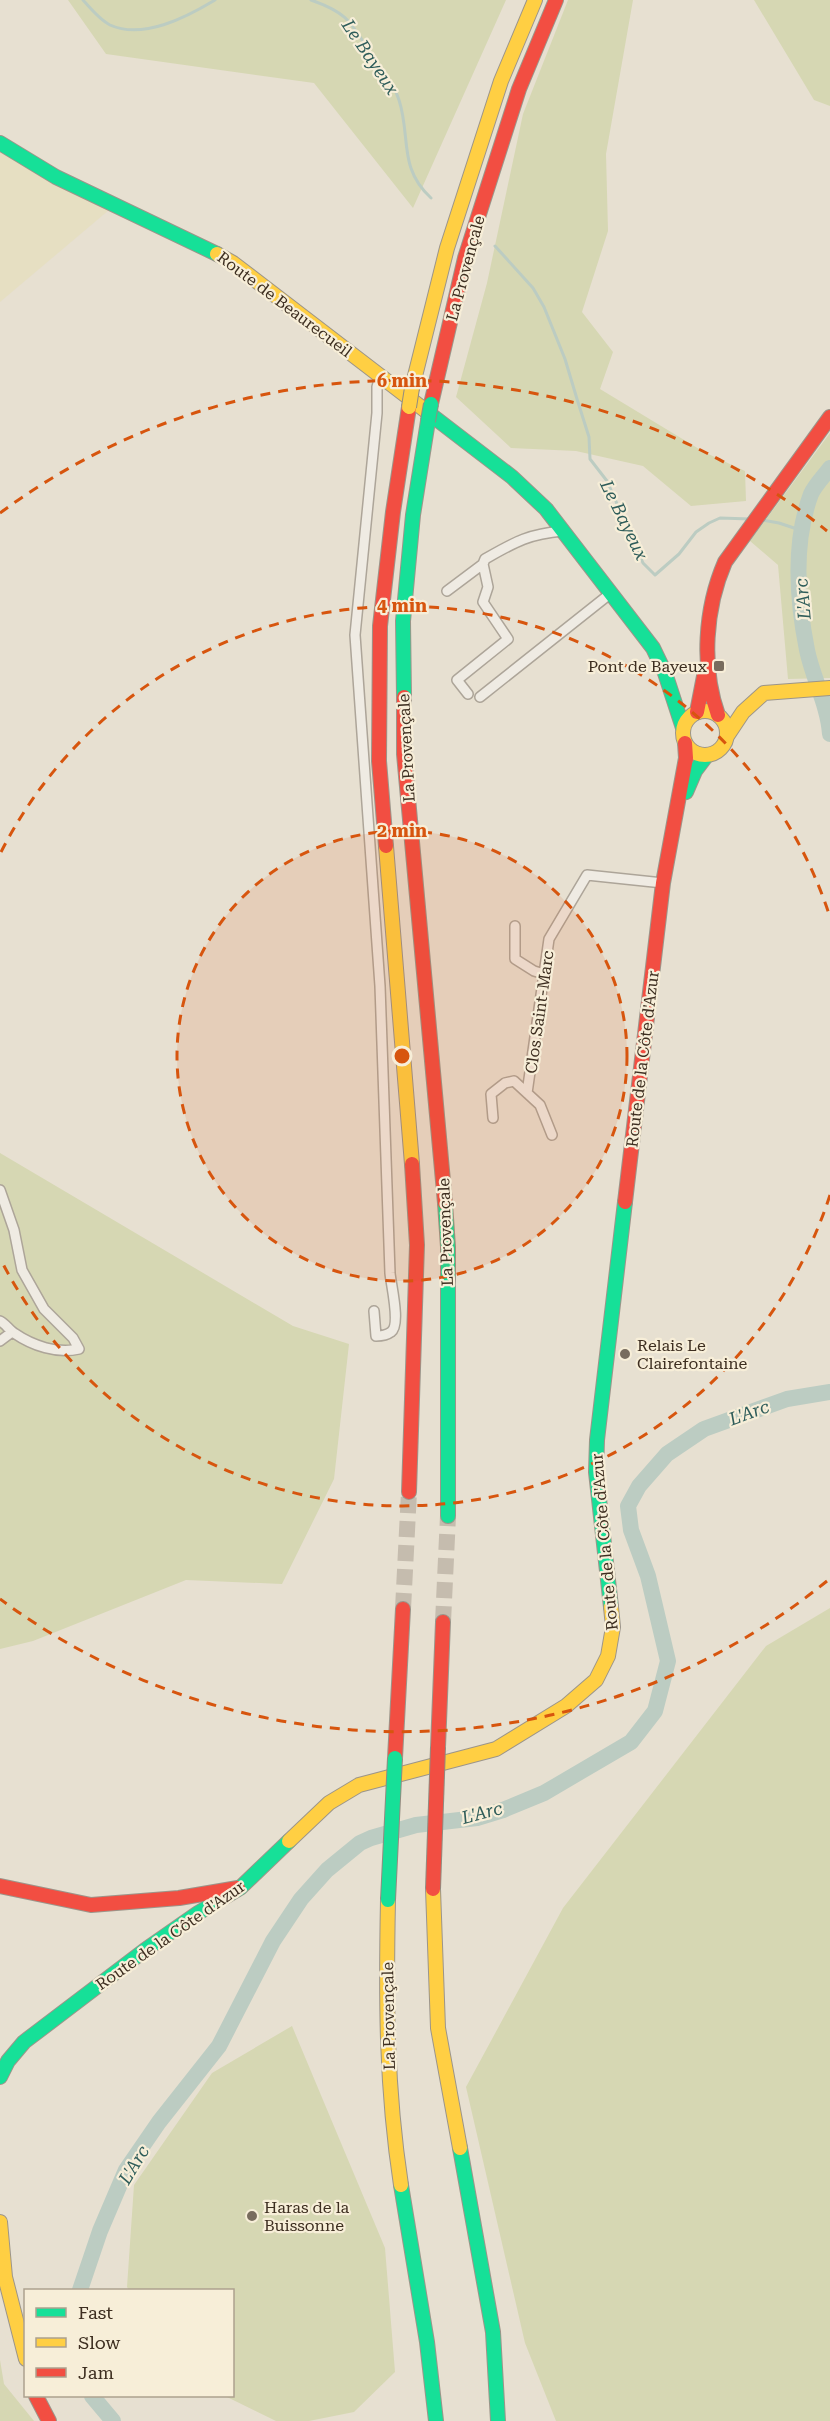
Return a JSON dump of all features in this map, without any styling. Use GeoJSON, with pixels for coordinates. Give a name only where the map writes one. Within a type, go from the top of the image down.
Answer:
{"type":"FeatureCollection","features":[{"type":"Feature","properties":{"kind":"main road","name":"La Provençale"},"geometry":{"type":"LineString","coordinates":[[409,1492],[417,1245],[410,1122],[380,761],[380,626],[393,512],[412,388],[447,248],[501,81],[535,0]]}},
{"type":"Feature","properties":{"kind":"main road","name":"La Provençale"},"geometry":{"type":"LineString","coordinates":[[448,1516],[448,1246],[438,1108],[404,754],[403,621],[413,515],[428,421],[465,258],[519,89],[556,0]]}},
{"type":"Feature","properties":{"kind":"main road","name":"Route de Beaurecueil"},"geometry":{"type":"LineString","coordinates":[[0,143],[75,188],[224,257],[531,493],[653,648],[660,660],[683,728]]}},
{"type":"Feature","properties":{"kind":"main road"},"geometry":{"type":"LineString","coordinates":[[727,736],[714,704],[708,663],[712,594],[725,562],[830,417]]}},
{"type":"Feature","properties":{"kind":"main road"},"geometry":{"type":"LineString","coordinates":[[708,663],[694,713],[683,728],[685,743],[694,753],[707,755],[719,750],[738,716],[757,697],[774,691],[830,688]]}},
{"type":"Feature","properties":{"kind":"main road"},"geometry":{"type":"LineString","coordinates":[[674,700],[694,713],[706,710],[721,718],[738,716]]}},
{"type":"Feature","properties":{"kind":"main road","name":"Route de la Côte d'Azur"},"geometry":{"type":"LineString","coordinates":[[0,2077],[8,2061],[24,2042],[145,1950],[198,1913],[240,1888],[316,1815],[342,1794],[359,1785],[478,1756],[510,1742],[585,1690],[603,1670],[612,1641],[612,1610],[598,1499],[597,1440],[663,883],[686,758],[685,743]]}},
{"type":"Feature","properties":{"kind":"main road","name":"Route de la Côte d'Azur"},"geometry":{"type":"LineString","coordinates":[[673,819],[695,771],[707,755]]}},
{"type":"Feature","properties":{"kind":"main road","name":"La Provençale"},"geometry":{"type":"LineString","coordinates":[[403,1609],[388,1900],[387,2041],[390,2105],[425,2330],[436,2418]]}},
{"type":"Feature","properties":{"kind":"main road"},"geometry":{"type":"LineString","coordinates":[[443,1622],[433,1889],[438,2028],[493,2332],[498,2421]]}},
{"type":"Feature","properties":{"kind":"main road"},"geometry":{"type":"LineString","coordinates":[[0,1886],[91,1905],[179,1898],[240,1888]]}},
{"type":"Feature","properties":{"kind":"main road"},"geometry":{"type":"LineString","coordinates":[[0,2222],[5,2277],[24,2351]]}},
{"type":"Feature","properties":{"kind":"main road"},"geometry":{"type":"LineString","coordinates":[[37,2397],[49,2421]]}},
{"type":"Feature","properties":{"kind":"street"},"geometry":{"type":"LineString","coordinates":[[374,1311],[376,1336],[391,1332],[395,1327],[395,1312],[390,1273],[380,986],[355,635],[377,413],[377,387],[380,376]]}},
{"type":"Feature","properties":{"kind":"street"},"geometry":{"type":"LineString","coordinates":[[447,591],[483,564],[485,559],[519,539],[538,533],[563,531]]}},
{"type":"Feature","properties":{"kind":"street"},"geometry":{"type":"LineString","coordinates":[[468,694],[457,680],[508,639],[483,602],[488,587],[483,564]]}},
{"type":"Feature","properties":{"kind":"street"},"geometry":{"type":"LineString","coordinates":[[480,697],[611,592]]}},
{"type":"Feature","properties":{"kind":"street","name":"Clos Saint-Marc"},"geometry":{"type":"LineString","coordinates":[[527,1093],[549,939],[587,875],[663,883]]}},
{"type":"Feature","properties":{"kind":"street"},"geometry":{"type":"LineString","coordinates":[[515,926],[515,959],[534,971],[544,974]]}},
{"type":"Feature","properties":{"kind":"street"},"geometry":{"type":"LineString","coordinates":[[493,1118],[490,1094],[505,1083],[514,1081],[540,1105],[552,1135]]}},
{"type":"Feature","properties":{"kind":"street"},"geometry":{"type":"LineString","coordinates":[[0,1190],[14,1230],[22,1270],[44,1309],[73,1338],[79,1349],[64,1352],[37,1345],[12,1332],[0,1321]]}},
{"type":"Feature","properties":{"kind":"street"},"geometry":{"type":"LineString","coordinates":[[0,1341],[12,1332]]}},
{"type":"Feature","properties":{"kind":"shaded area"},"geometry":{"type":"Polygon","coordinates":[[[0,140],[109,210],[0,302],[0,140]]]}},
{"type":"Feature","properties":{"kind":"green space"},"geometry":{"type":"Polygon","coordinates":[[[68,0],[506,0],[413,208],[314,83],[106,54],[68,0]]]}},
{"type":"Feature","properties":{"kind":"green space"},"geometry":{"type":"Polygon","coordinates":[[[568,0],[633,0],[606,154],[608,231],[582,312],[613,352],[600,389],[704,452],[745,471],[746,501],[691,506],[643,466],[576,451],[511,448],[456,397],[487,283],[523,114],[568,0]]]}},
{"type":"Feature","properties":{"kind":"green space"},"geometry":{"type":"Polygon","coordinates":[[[754,0],[830,0],[830,106],[814,100],[754,0]]]}},
{"type":"Feature","properties":{"kind":"green space"},"geometry":{"type":"Polygon","coordinates":[[[830,433],[830,678],[788,679],[778,565],[750,541],[830,433]]]}},
{"type":"Feature","properties":{"kind":"green space"},"geometry":{"type":"Polygon","coordinates":[[[0,1153],[293,1326],[349,1344],[334,1479],[282,1584],[186,1580],[33,1641],[0,1649],[0,1153]]]}},
{"type":"Feature","properties":{"kind":"green space"},"geometry":{"type":"Polygon","coordinates":[[[830,1608],[830,2421],[556,2421],[525,2343],[466,2087],[563,1908],[766,1646],[830,1608]]]}},
{"type":"Feature","properties":{"kind":"green space","name":"Haras de la Buissonne"},"geometry":{"type":"Polygon","coordinates":[[[292,2026],[385,2248],[395,2372],[354,2412],[309,2421],[276,2421],[227,2397],[234,2397],[234,2289],[128,2289],[127,2287],[134,2185],[212,2073],[292,2026]]]}},
{"type":"Feature","properties":{"kind":"green space"},"geometry":{"type":"Polygon","coordinates":[[[0,2360],[4,2384],[34,2421],[0,2421],[0,2360]]]}},
{"type":"Feature","properties":{"kind":"waterway","name":"Le Bayeux"},"geometry":{"type":"LineString","coordinates":[[83,0],[110,25],[136,30],[164,25],[215,0]]}},
{"type":"Feature","properties":{"kind":"waterway","name":"Le Bayeux"},"geometry":{"type":"LineString","coordinates":[[311,0],[334,10],[349,21],[391,83],[397,94],[402,114],[410,164],[421,187],[431,198]]}},
{"type":"Feature","properties":{"kind":"waterway","name":"Le Bayeux"},"geometry":{"type":"LineString","coordinates":[[495,246],[533,288],[544,307],[565,359],[589,437],[590,459],[607,481],[643,563],[655,575],[679,554],[696,532],[709,523],[720,518],[750,519]]}},
{"type":"Feature","properties":{"kind":"waterway","name":"L'Arc"},"geometry":{"type":"LineString","coordinates":[[830,468],[811,494],[805,512],[798,571],[807,650],[829,723],[830,734]]}},
{"type":"Feature","properties":{"kind":"waterway","name":"Le Bayeux"},"geometry":{"type":"LineString","coordinates":[[762,520],[803,531]]}},
{"type":"Feature","properties":{"kind":"waterway","name":"L'Arc"},"geometry":{"type":"LineString","coordinates":[[80,2289],[100,2231],[126,2170],[159,2122],[219,2046],[273,1941],[301,1899],[327,1870],[360,1843],[371,1838],[416,1825],[477,1818],[544,1793],[631,1742],[655,1711],[668,1661],[648,1576],[631,1530],[628,1506],[639,1486],[667,1454],[704,1429],[787,1399],[830,1392]]}},
{"type":"Feature","properties":{"kind":"waterway","name":"L'Arc"},"geometry":{"type":"LineString","coordinates":[[93,2397],[113,2421]]}},
{"type":"Feature","properties":{"kind":"tunnel"},"geometry":{"type":"LineString","coordinates":[[403,1609],[409,1492]]}},
{"type":"Feature","properties":{"kind":"tunnel"},"geometry":{"type":"LineString","coordinates":[[443,1622],[448,1516]]}},
{"type":"Feature","properties":{"kind":"traffic: fast"},"geometry":{"type":"LineString","coordinates":[[0,143],[56,177],[217,254]]}},
{"type":"Feature","properties":{"kind":"traffic: fast"},"geometry":{"type":"LineString","coordinates":[[428,421],[431,404]]}},
{"type":"Feature","properties":{"kind":"traffic: fast"},"geometry":{"type":"LineString","coordinates":[[426,411],[512,477],[546,509],[653,648],[665,673],[683,728]]}},
{"type":"Feature","properties":{"kind":"traffic: fast"},"geometry":{"type":"LineString","coordinates":[[404,697],[403,621],[413,515],[428,421]]}},
{"type":"Feature","properties":{"kind":"traffic: fast"},"geometry":{"type":"LineString","coordinates":[[686,792],[695,771],[707,755]]}},
{"type":"Feature","properties":{"kind":"traffic: fast"},"geometry":{"type":"LineString","coordinates":[[611,1607],[596,1472],[597,1440],[625,1202]]}},
{"type":"Feature","properties":{"kind":"traffic: fast"},"geometry":{"type":"LineString","coordinates":[[445,1203],[448,1247],[448,1516]]}},
{"type":"Feature","properties":{"kind":"traffic: fast"},"geometry":{"type":"LineString","coordinates":[[388,1900],[395,1758]]}},
{"type":"Feature","properties":{"kind":"traffic: fast"},"geometry":{"type":"LineString","coordinates":[[0,2077],[8,2061],[24,2042],[145,1950],[198,1913],[240,1888],[289,1841]]}},
{"type":"Feature","properties":{"kind":"traffic: fast"},"geometry":{"type":"LineString","coordinates":[[460,2148],[493,2332],[498,2421]]}},
{"type":"Feature","properties":{"kind":"traffic: fast"},"geometry":{"type":"LineString","coordinates":[[401,2185],[427,2342],[436,2421]]}},
{"type":"Feature","properties":{"kind":"traffic: slow"},"geometry":{"type":"LineString","coordinates":[[412,388],[447,248],[501,81],[535,0]]}},
{"type":"Feature","properties":{"kind":"traffic: slow"},"geometry":{"type":"LineString","coordinates":[[217,254],[233,263],[426,411]]}},
{"type":"Feature","properties":{"kind":"traffic: slow"},"geometry":{"type":"LineString","coordinates":[[409,407],[412,388]]}},
{"type":"Feature","properties":{"kind":"traffic: slow"},"geometry":{"type":"LineString","coordinates":[[727,736],[743,712],[764,693],[830,688]]}},
{"type":"Feature","properties":{"kind":"traffic: slow"},"geometry":{"type":"LineString","coordinates":[[705,711],[714,712],[721,717],[726,724],[727,733],[726,742],[721,749],[714,754],[705,755],[696,754],[689,749],[684,742],[683,733],[684,724],[689,717],[696,712],[705,711]]}},
{"type":"Feature","properties":{"kind":"traffic: slow"},"geometry":{"type":"LineString","coordinates":[[386,846],[412,1164]]}},
{"type":"Feature","properties":{"kind":"traffic: slow"},"geometry":{"type":"LineString","coordinates":[[289,1841],[329,1803],[359,1785],[496,1749],[566,1706],[596,1680],[608,1656],[613,1627],[611,1607]]}},
{"type":"Feature","properties":{"kind":"traffic: slow"},"geometry":{"type":"LineString","coordinates":[[433,1889],[438,2028],[460,2148]]}},
{"type":"Feature","properties":{"kind":"traffic: slow"},"geometry":{"type":"LineString","coordinates":[[388,1900],[388,2043],[392,2113],[401,2185]]}},
{"type":"Feature","properties":{"kind":"traffic: slow"},"geometry":{"type":"LineString","coordinates":[[0,2222],[5,2277],[24,2351]]}},
{"type":"Feature","properties":{"kind":"traffic: jam"},"geometry":{"type":"LineString","coordinates":[[431,404],[465,258],[519,89],[556,0]]}},
{"type":"Feature","properties":{"kind":"traffic: jam"},"geometry":{"type":"LineString","coordinates":[[386,846],[379,761],[380,626],[393,512],[409,407]]}},
{"type":"Feature","properties":{"kind":"traffic: jam"},"geometry":{"type":"LineString","coordinates":[[718,715],[707,658],[710,618],[718,580],[725,562],[830,417]]}},
{"type":"Feature","properties":{"kind":"traffic: jam"},"geometry":{"type":"LineString","coordinates":[[697,712],[705,671]]}},
{"type":"Feature","properties":{"kind":"traffic: jam"},"geometry":{"type":"LineString","coordinates":[[404,697],[404,754],[445,1203]]}},
{"type":"Feature","properties":{"kind":"traffic: jam"},"geometry":{"type":"LineString","coordinates":[[625,1202],[663,883],[686,758],[685,743]]}},
{"type":"Feature","properties":{"kind":"traffic: jam"},"geometry":{"type":"LineString","coordinates":[[409,1492],[417,1245],[412,1164]]}},
{"type":"Feature","properties":{"kind":"traffic: jam"},"geometry":{"type":"LineString","coordinates":[[395,1758],[403,1609]]}},
{"type":"Feature","properties":{"kind":"traffic: jam"},"geometry":{"type":"LineString","coordinates":[[438,1747],[443,1622]]}},
{"type":"Feature","properties":{"kind":"traffic: jam"},"geometry":{"type":"LineString","coordinates":[[433,1889],[438,1747]]}},
{"type":"Feature","properties":{"kind":"traffic: jam"},"geometry":{"type":"LineString","coordinates":[[0,1886],[91,1905],[179,1898],[238,1888]]}},
{"type":"Feature","properties":{"kind":"traffic: jam"},"geometry":{"type":"LineString","coordinates":[[37,2397],[49,2421]]}},
{"type":"Feature","properties":{"kind":"place","name":"Pont de Bayeux"},"geometry":{"type":"Point","coordinates":[719,666]}},
{"type":"Feature","properties":{"kind":"place","name":"Relais Le Clairefontaine"},"geometry":{"type":"Point","coordinates":[625,1354]}},
{"type":"Feature","properties":{"kind":"place","name":"Haras de la Buissonne"},"geometry":{"type":"Point","coordinates":[252,2216]}}]}
